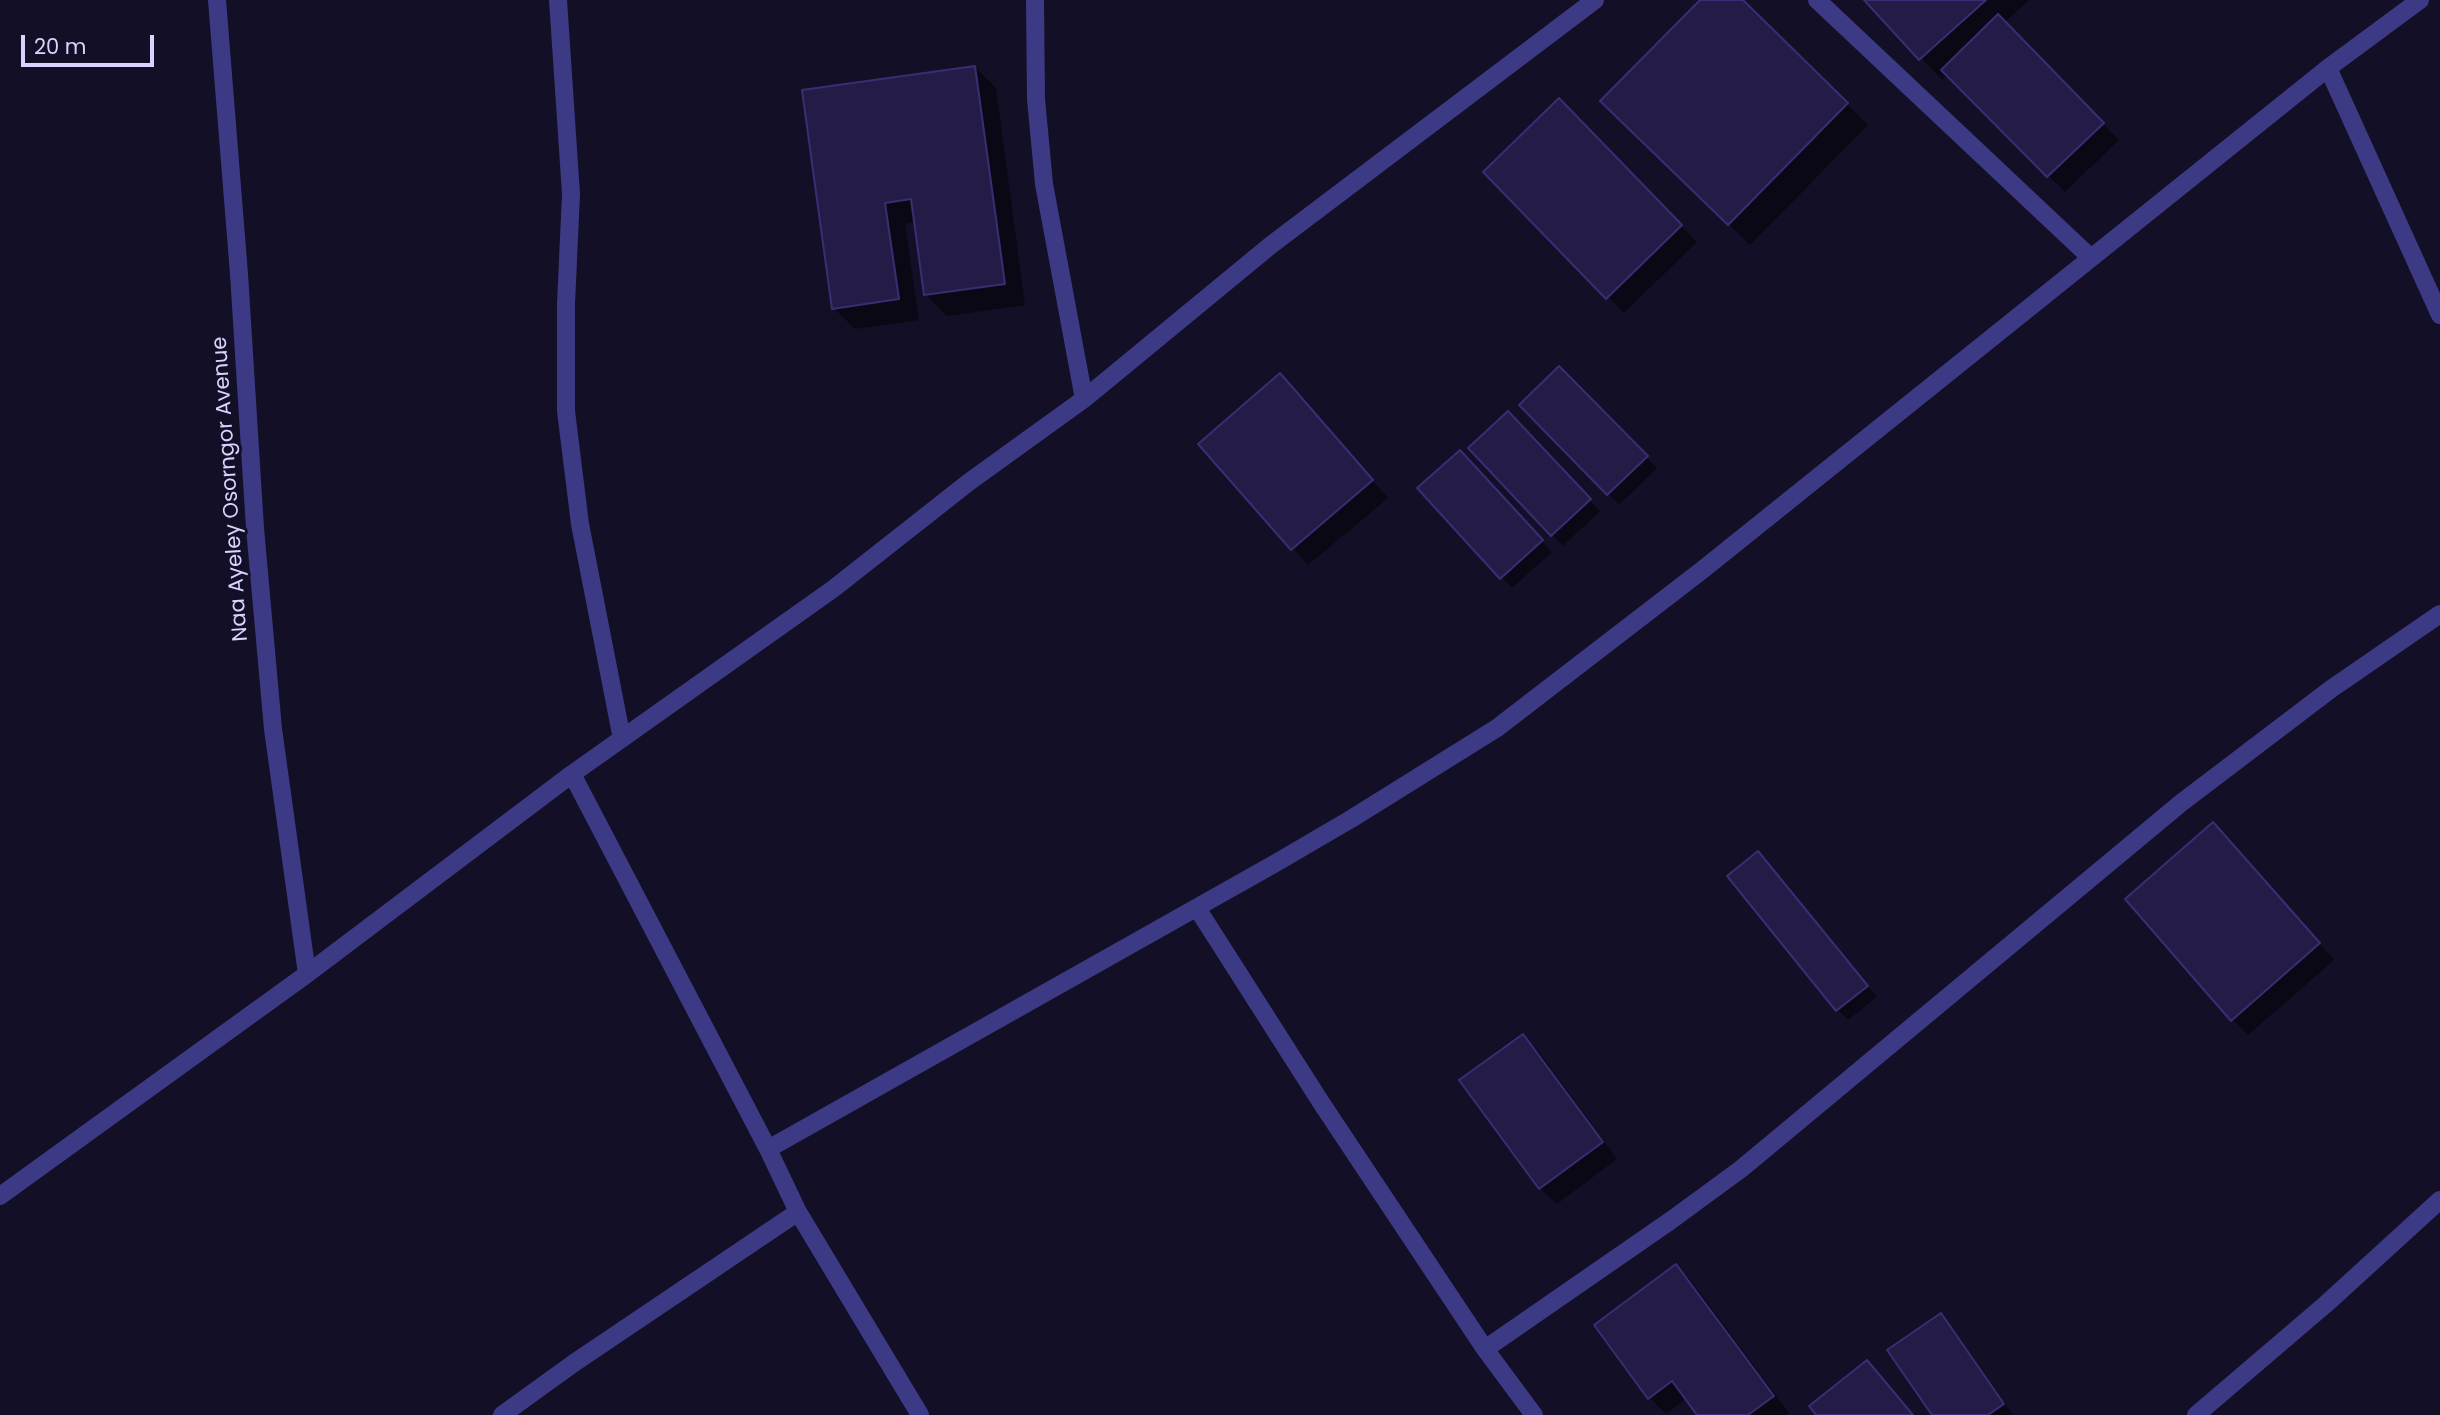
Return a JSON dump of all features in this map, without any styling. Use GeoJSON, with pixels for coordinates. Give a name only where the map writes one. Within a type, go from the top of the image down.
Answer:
{"type":"FeatureCollection","features":[{"type":"Feature","properties":{"kind":"street","name":"Naa Ayeley Osorngor Avenue"},"geometry":{"type":"LineString","coordinates":[[216,0],[239,274],[255,528],[273,729],[307,974]]}},
{"type":"Feature","properties":{"kind":"street"},"geometry":{"type":"LineString","coordinates":[[558,0],[571,194],[566,304],[566,411],[580,524],[622,739]]}},
{"type":"Feature","properties":{"kind":"street"},"geometry":{"type":"LineString","coordinates":[[1035,0],[1036,99],[1044,184],[1084,399]]}},
{"type":"Feature","properties":{"kind":"street"},"geometry":{"type":"LineString","coordinates":[[0,1196],[307,974],[572,774],[833,589],[969,482],[1084,399],[1271,245],[1595,0]]}},
{"type":"Feature","properties":{"kind":"street"},"geometry":{"type":"LineString","coordinates":[[1817,0],[2090,257]]}},
{"type":"Feature","properties":{"kind":"street"},"geometry":{"type":"LineString","coordinates":[[768,1149],[1198,908],[1351,819],[1497,728],[1701,571],[2328,68],[2420,0]]}},
{"type":"Feature","properties":{"kind":"street"},"geometry":{"type":"LineString","coordinates":[[2328,68],[2440,315]]}},
{"type":"Feature","properties":{"kind":"street"},"geometry":{"type":"LineString","coordinates":[[1485,1349],[1670,1222],[1741,1169],[2181,803],[2331,689],[2440,614]]}},
{"type":"Feature","properties":{"kind":"street"},"geometry":{"type":"LineString","coordinates":[[572,774],[768,1149],[798,1212],[920,1415]]}},
{"type":"Feature","properties":{"kind":"street"},"geometry":{"type":"LineString","coordinates":[[1198,908],[1322,1104],[1485,1349],[1534,1415]]}},
{"type":"Feature","properties":{"kind":"street"},"geometry":{"type":"LineString","coordinates":[[2196,1415],[2326,1304],[2440,1200]]}},
{"type":"Feature","properties":{"kind":"street"},"geometry":{"type":"LineString","coordinates":[[502,1415],[574,1363],[798,1212]]}},
{"type":"Feature","properties":{"kind":"building"},"geometry":{"type":"Polygon","coordinates":[[[1700,0],[1743,0],[1848,103],[1728,225],[1600,101],[1700,0]]]}},
{"type":"Feature","properties":{"kind":"building"},"geometry":{"type":"Polygon","coordinates":[[[1864,0],[1986,0],[1919,60],[1864,0]]]}},
{"type":"Feature","properties":{"kind":"building"},"geometry":{"type":"Polygon","coordinates":[[[1998,14],[2104,123],[2047,177],[1941,70],[1998,14]]]}},
{"type":"Feature","properties":{"kind":"building"},"geometry":{"type":"Polygon","coordinates":[[[975,66],[1005,284],[924,295],[911,199],[885,203],[899,299],[832,309],[802,90],[975,66]]]}},
{"type":"Feature","properties":{"kind":"building"},"geometry":{"type":"Polygon","coordinates":[[[1559,98],[1682,225],[1606,299],[1483,172],[1559,98]]]}},
{"type":"Feature","properties":{"kind":"building"},"geometry":{"type":"Polygon","coordinates":[[[1559,366],[1648,456],[1607,495],[1519,405],[1559,366]]]}},
{"type":"Feature","properties":{"kind":"building"},"geometry":{"type":"Polygon","coordinates":[[[1280,373],[1373,480],[1291,550],[1198,444],[1280,373]]]}},
{"type":"Feature","properties":{"kind":"building"},"geometry":{"type":"Polygon","coordinates":[[[1508,411],[1591,499],[1551,536],[1468,448],[1508,411]]]}},
{"type":"Feature","properties":{"kind":"building"},"geometry":{"type":"Polygon","coordinates":[[[1460,450],[1543,540],[1500,579],[1417,488],[1460,450]]]}},
{"type":"Feature","properties":{"kind":"building"},"geometry":{"type":"Polygon","coordinates":[[[2213,822],[2320,943],[2231,1021],[2125,899],[2213,822]]]}},
{"type":"Feature","properties":{"kind":"building"},"geometry":{"type":"Polygon","coordinates":[[[1758,851],[1868,986],[1836,1011],[1727,876],[1758,851]]]}},
{"type":"Feature","properties":{"kind":"building"},"geometry":{"type":"Polygon","coordinates":[[[1523,1034],[1603,1142],[1539,1189],[1459,1080],[1523,1034]]]}},
{"type":"Feature","properties":{"kind":"building"},"geometry":{"type":"Polygon","coordinates":[[[1676,1264],[1774,1396],[1748,1415],[1697,1415],[1672,1381],[1648,1399],[1594,1325],[1676,1264]]]}},
{"type":"Feature","properties":{"kind":"building"},"geometry":{"type":"Polygon","coordinates":[[[1941,1313],[2004,1404],[1988,1415],[1932,1415],[1887,1350],[1941,1313]]]}},
{"type":"Feature","properties":{"kind":"building"},"geometry":{"type":"Polygon","coordinates":[[[1867,1360],[1913,1415],[1816,1415],[1809,1406],[1867,1360]]]}}]}
